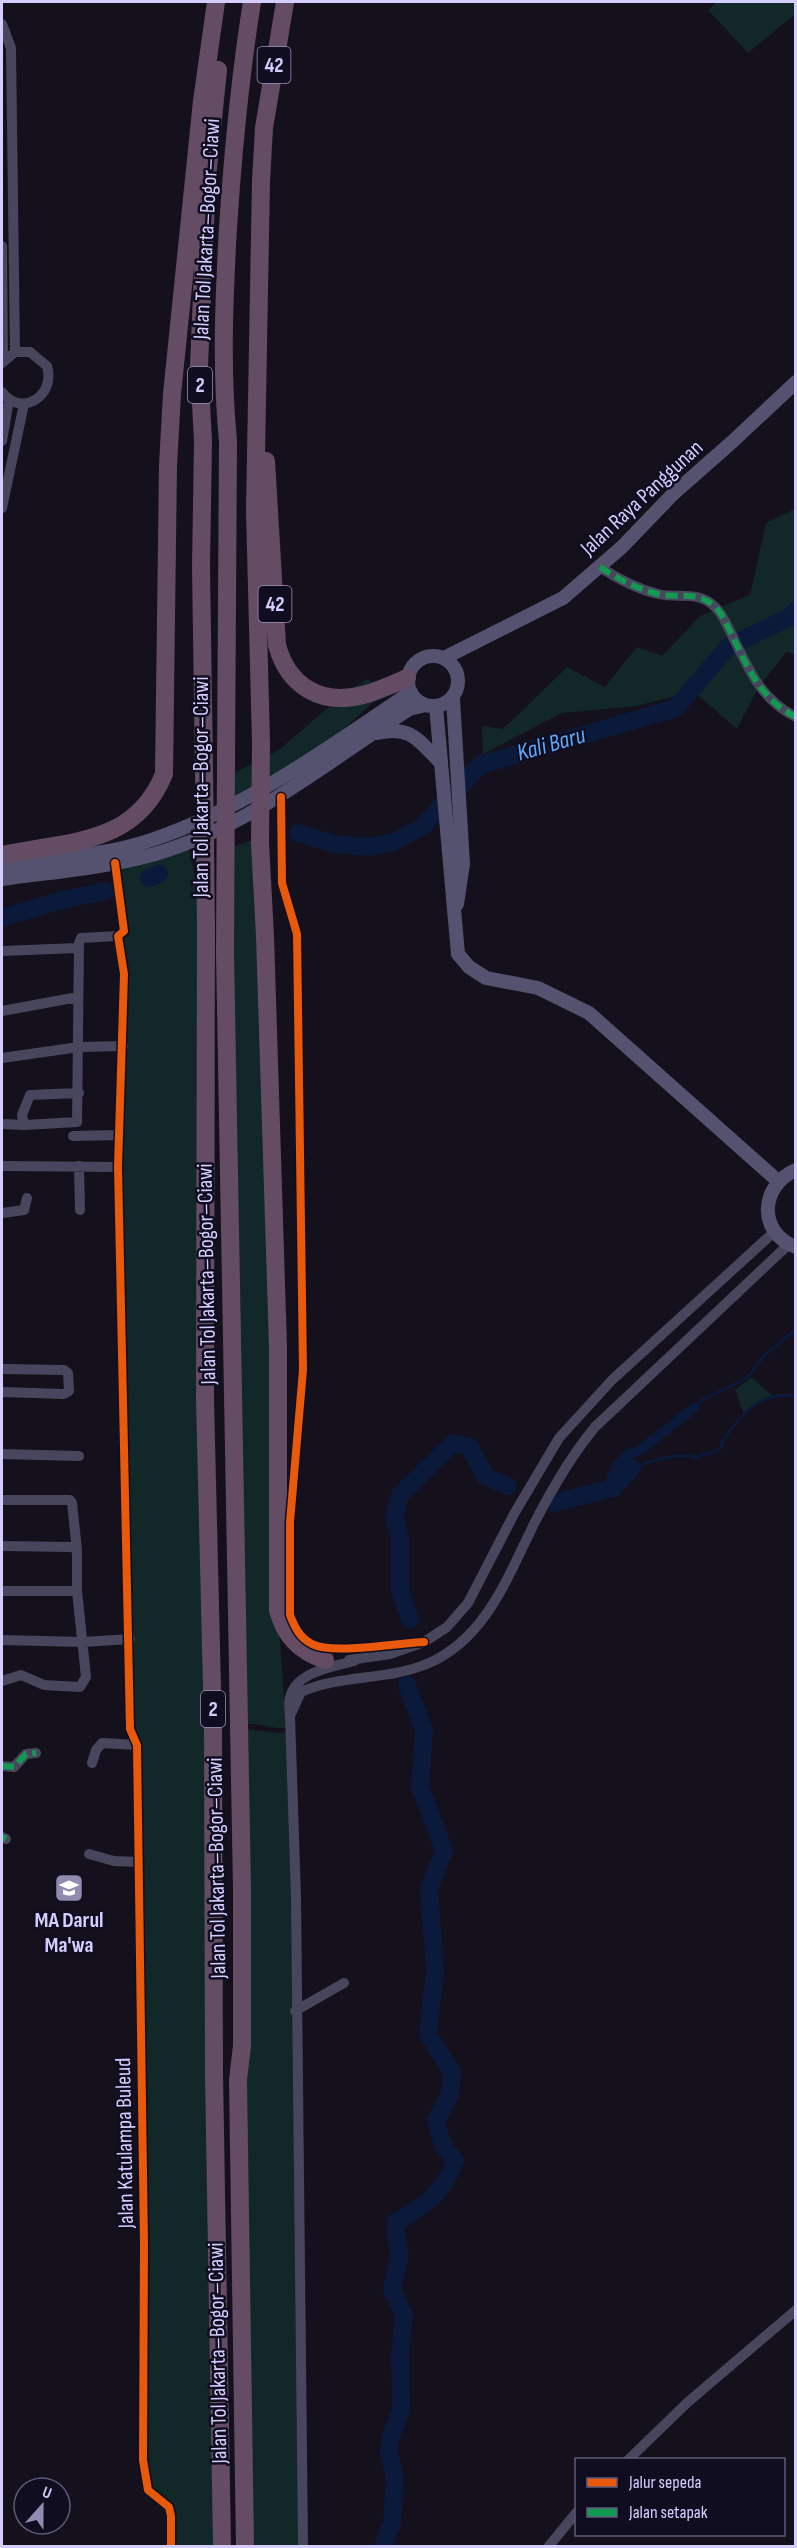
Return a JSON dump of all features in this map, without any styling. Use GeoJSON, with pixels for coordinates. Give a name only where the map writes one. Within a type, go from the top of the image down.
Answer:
{"type":"FeatureCollection","features":[{"type":"Feature","properties":{"kind":"highway"},"geometry":{"type":"LineString","coordinates":[[2,855],[79,841],[111,832],[139,816],[151,802],[164,774],[168,465],[172,394],[202,101],[216,2]]}},
{"type":"Feature","properties":{"kind":"highway","name":"Jalan Tol Jakarta–Bogor–Ciawi"},"geometry":{"type":"LineString","coordinates":[[222,2547],[214,2073],[213,1694],[205,1399],[206,926],[201,567],[203,441],[199,366],[201,275],[207,177],[226,2]]}},
{"type":"Feature","properties":{"kind":"highway","name":"Jalan Tol Jakarta–Bogor–Ciawi"},"geometry":{"type":"LineString","coordinates":[[245,2547],[238,2080],[243,2046],[242,1889],[225,953],[228,441],[224,404],[225,286],[232,164],[252,2]]}},
{"type":"Feature","properties":{"kind":"highway","name":"42"},"geometry":{"type":"LineString","coordinates":[[285,2],[264,128],[255,510],[261,744],[260,843],[278,1347],[278,1610],[294,1643],[306,1653],[325,1660]]}},
{"type":"Feature","properties":{"kind":"highway","name":"42"},"geometry":{"type":"LineString","coordinates":[[257,403],[263,430],[277,645],[282,665],[300,684],[323,696],[335,698],[363,696],[409,685]]}},
{"type":"Feature","properties":{"kind":"highway"},"geometry":{"type":"LineString","coordinates":[[216,2547],[222,2493]]}},
{"type":"Feature","properties":{"kind":"street"},"geometry":{"type":"LineString","coordinates":[[2,24],[11,48],[7,98],[15,352]]}},
{"type":"Feature","properties":{"kind":"street"},"geometry":{"type":"LineString","coordinates":[[2,246],[2,362]]}},
{"type":"Feature","properties":{"kind":"street"},"geometry":{"type":"LineString","coordinates":[[2,362],[15,352],[23,351],[37,355],[47,366],[49,373],[48,388],[44,394],[31,402],[24,404],[5,395],[2,441]]}},
{"type":"Feature","properties":{"kind":"street","name":"Jalan Raya Panggunan"},"geometry":{"type":"LineString","coordinates":[[444,658],[563,598],[600,567],[673,494],[795,382]]}},
{"type":"Feature","properties":{"kind":"street"},"geometry":{"type":"LineString","coordinates":[[2,508],[24,404]]}},
{"type":"Feature","properties":{"kind":"street"},"geometry":{"type":"LineString","coordinates":[[600,567],[617,578],[651,592],[690,595],[708,601],[716,608],[749,670],[772,702],[795,717]]}},
{"type":"Feature","properties":{"kind":"street"},"geometry":{"type":"LineString","coordinates":[[431,706],[418,701],[409,685],[410,670],[420,659],[428,656],[444,658],[457,675],[457,689],[453,699],[463,864],[454,927]]}},
{"type":"Feature","properties":{"kind":"street"},"geometry":{"type":"LineString","coordinates":[[2,865],[113,849],[153,840],[184,827],[249,798],[409,685]]}},
{"type":"Feature","properties":{"kind":"street"},"geometry":{"type":"LineString","coordinates":[[2,879],[116,868],[185,843],[281,797],[369,734],[409,709],[431,706],[453,699]]}},
{"type":"Feature","properties":{"kind":"street"},"geometry":{"type":"LineString","coordinates":[[431,706],[440,767],[458,954],[469,967],[486,978],[538,988],[589,1013],[778,1181]]}},
{"type":"Feature","properties":{"kind":"street"},"geometry":{"type":"LineString","coordinates":[[369,734],[390,730],[410,733],[440,767]]}},
{"type":"Feature","properties":{"kind":"street"},"geometry":{"type":"LineString","coordinates":[[281,797],[282,883],[297,934],[303,1370],[290,1522],[290,1615],[303,1639],[326,1649],[424,1642]]}},
{"type":"Feature","properties":{"kind":"street"},"geometry":{"type":"LineString","coordinates":[[2,1640],[83,1642],[130,1639],[123,1508],[118,1167],[124,974],[116,868]]}},
{"type":"Feature","properties":{"kind":"street"},"geometry":{"type":"LineString","coordinates":[[2,1124],[75,1124],[79,1093],[78,948],[81,938],[121,934]]}},
{"type":"Feature","properties":{"kind":"street"},"geometry":{"type":"LineString","coordinates":[[2,951],[78,948]]}},
{"type":"Feature","properties":{"kind":"street"},"geometry":{"type":"LineString","coordinates":[[2,1011],[78,997]]}},
{"type":"Feature","properties":{"kind":"street"},"geometry":{"type":"LineString","coordinates":[[2,1058],[79,1047],[123,1046]]}},
{"type":"Feature","properties":{"kind":"street"},"geometry":{"type":"LineString","coordinates":[[24,1125],[22,1115],[30,1095],[79,1093]]}},
{"type":"Feature","properties":{"kind":"street"},"geometry":{"type":"LineString","coordinates":[[73,1136],[118,1135]]}},
{"type":"Feature","properties":{"kind":"street"},"geometry":{"type":"LineString","coordinates":[[2,1166],[118,1167]]}},
{"type":"Feature","properties":{"kind":"street"},"geometry":{"type":"LineString","coordinates":[[79,1166],[80,1210]]}},
{"type":"Feature","properties":{"kind":"street"},"geometry":{"type":"LineString","coordinates":[[290,1716],[301,1692],[316,1685],[399,1674],[431,1662],[465,1640],[494,1604],[567,1464],[595,1427],[792,1246],[774,1232],[768,1218],[767,1204],[778,1181],[795,1170]]}},
{"type":"Feature","properties":{"kind":"street"},"geometry":{"type":"LineString","coordinates":[[2,1213],[24,1210],[27,1198]]}},
{"type":"Feature","properties":{"kind":"street"},"geometry":{"type":"LineString","coordinates":[[303,2547],[302,2254],[290,1697],[299,1682],[315,1671],[390,1654],[424,1642],[447,1627],[468,1603],[546,1458],[576,1417],[612,1380],[774,1232]]}},
{"type":"Feature","properties":{"kind":"street"},"geometry":{"type":"LineString","coordinates":[[2,1369],[64,1370],[68,1373],[69,1391],[64,1394],[2,1392]]}},
{"type":"Feature","properties":{"kind":"street"},"geometry":{"type":"LineString","coordinates":[[2,1454],[79,1456]]}},
{"type":"Feature","properties":{"kind":"street"},"geometry":{"type":"LineString","coordinates":[[2,1500],[70,1500],[72,1503],[77,1550],[77,1592],[86,1677],[83,1685],[44,1685],[21,1675],[2,1681]]}},
{"type":"Feature","properties":{"kind":"street"},"geometry":{"type":"LineString","coordinates":[[2,1546],[72,1547],[77,1550]]}},
{"type":"Feature","properties":{"kind":"street"},"geometry":{"type":"LineString","coordinates":[[493,1557],[513,1566]]}},
{"type":"Feature","properties":{"kind":"street"},"geometry":{"type":"LineString","coordinates":[[2,1591],[77,1592]]}},
{"type":"Feature","properties":{"kind":"street","name":"Jalan Katulampa Buleud"},"geometry":{"type":"LineString","coordinates":[[130,1639],[130,1729],[137,1744],[139,1862],[144,2244],[143,2460],[148,2490],[169,2507],[171,2547]]}},
{"type":"Feature","properties":{"kind":"street"},"geometry":{"type":"LineString","coordinates":[[325,1660],[354,1661]]}},
{"type":"Feature","properties":{"kind":"street"},"geometry":{"type":"LineString","coordinates":[[92,1763],[96,1750],[102,1743],[137,1744]]}},
{"type":"Feature","properties":{"kind":"street"},"geometry":{"type":"LineString","coordinates":[[2,1766],[14,1767],[26,1754],[36,1753]]}},
{"type":"Feature","properties":{"kind":"street"},"geometry":{"type":"LineString","coordinates":[[89,1854],[124,1863],[139,1862]]}},
{"type":"Feature","properties":{"kind":"street"},"geometry":{"type":"LineString","coordinates":[[296,2011],[344,1983]]}},
{"type":"Feature","properties":{"kind":"street"},"geometry":{"type":"LineString","coordinates":[[630,2458],[688,2402],[795,2310]]}},
{"type":"Feature","properties":{"kind":"street"},"geometry":{"type":"LineString","coordinates":[[549,2547],[575,2514]]}},
{"type":"Feature","properties":{"kind":"green space"},"geometry":{"type":"Polygon","coordinates":[[[717,2],[795,2],[795,14],[748,53],[708,10],[717,2]]]}},
{"type":"Feature","properties":{"kind":"green space"},"geometry":{"type":"Polygon","coordinates":[[[795,509],[795,656],[787,651],[758,688],[737,729],[693,691],[637,706],[562,713],[483,754],[482,726],[503,729],[567,667],[605,687],[637,647],[662,656],[700,616],[750,595],[766,523],[795,509]]]}},
{"type":"Feature","properties":{"kind":"green space"},"geometry":{"type":"Polygon","coordinates":[[[367,679],[386,691],[287,780],[235,802],[234,773],[279,750],[339,698],[367,679]]]}},
{"type":"Feature","properties":{"kind":"green space"},"geometry":{"type":"Polygon","coordinates":[[[184,827],[206,926],[215,2546],[171,2546],[171,2516],[148,2490],[137,1745],[130,1729],[119,949],[124,931],[113,849],[184,827]]]}},
{"type":"Feature","properties":{"kind":"green space"},"geometry":{"type":"Polygon","coordinates":[[[261,837],[278,1610],[286,1728],[245,1724],[224,850],[261,837]]]}},
{"type":"Feature","properties":{"kind":"green space"},"geometry":{"type":"Polygon","coordinates":[[[752,1377],[771,1395],[744,1412],[735,1390],[752,1377]]]}},
{"type":"Feature","properties":{"kind":"green space"},"geometry":{"type":"Polygon","coordinates":[[[245,1729],[289,1734],[303,2546],[245,2546],[245,1729]]]}},
{"type":"Feature","properties":{"kind":"waterway","name":"Kali Baru"},"geometry":{"type":"LineString","coordinates":[[298,833],[334,844],[370,847],[393,842],[422,827],[480,765],[676,708],[728,647],[792,616],[796,610]]}},
{"type":"Feature","properties":{"kind":"waterway","name":"Kali Baru"},"geometry":{"type":"LineString","coordinates":[[149,878],[159,874]]}},
{"type":"Feature","properties":{"kind":"waterway","name":"Kali Baru"},"geometry":{"type":"LineString","coordinates":[[2,918],[62,900],[106,891]]}},
{"type":"Feature","properties":{"kind":"waterway"},"geometry":{"type":"LineString","coordinates":[[694,1408],[702,1400],[747,1378],[765,1355],[796,1329]]}},
{"type":"Feature","properties":{"kind":"waterway"},"geometry":{"type":"LineString","coordinates":[[632,1468],[675,1456],[684,1455],[697,1459],[698,1456],[718,1451],[731,1429],[754,1406],[773,1397],[796,1396]]}},
{"type":"Feature","properties":{"kind":"waterway"},"geometry":{"type":"LineString","coordinates":[[607,1491],[617,1466],[626,1455],[640,1450],[694,1408]]}},
{"type":"Feature","properties":{"kind":"waterway"},"geometry":{"type":"LineString","coordinates":[[410,1620],[400,1590],[400,1537],[394,1518],[400,1495],[453,1443],[470,1447],[485,1476],[508,1486]]}},
{"type":"Feature","properties":{"kind":"waterway"},"geometry":{"type":"LineString","coordinates":[[554,1503],[613,1488],[632,1468]]}},
{"type":"Feature","properties":{"kind":"waterway"},"geometry":{"type":"LineString","coordinates":[[383,2546],[392,2523],[395,2478],[389,2453],[390,2439],[401,2410],[400,2353],[404,2315],[392,2289],[400,2254],[396,2238],[396,2222],[425,2204],[439,2190],[455,2161],[443,2145],[436,2121],[450,2094],[452,2072],[428,2034],[435,1970],[429,1889],[444,1850],[420,1787],[424,1730],[407,1685]]}},
{"type":"Feature","properties":{"kind":"marked path"},"geometry":{"type":"LineString","coordinates":[[600,567],[650,592],[702,598],[709,602],[723,617],[757,682],[773,702],[796,717]]}},
{"type":"Feature","properties":{"kind":"marked path"},"geometry":{"type":"LineString","coordinates":[[2,1766],[14,1767],[26,1754],[36,1753]]}},
{"type":"Feature","properties":{"kind":"marked path"},"geometry":{"type":"LineString","coordinates":[[2,1837],[6,1839]]}},
{"type":"Feature","properties":{"kind":"cycle path"},"geometry":{"type":"LineString","coordinates":[[281,797],[282,883],[297,934],[303,1370],[290,1522],[290,1615],[301,1636],[308,1642],[321,1647],[366,1648],[424,1642]]}},
{"type":"Feature","properties":{"kind":"cycle path"},"geometry":{"type":"LineString","coordinates":[[115,863],[124,931],[118,936],[124,974],[118,1167],[130,1729],[137,1745],[144,2244],[143,2460],[148,2490],[169,2507],[171,2546]]}},
{"type":"Feature","properties":{"kind":"place","name":"MA Darul Ma'wa"},"geometry":{"type":"Point","coordinates":[69,1888]}}]}
